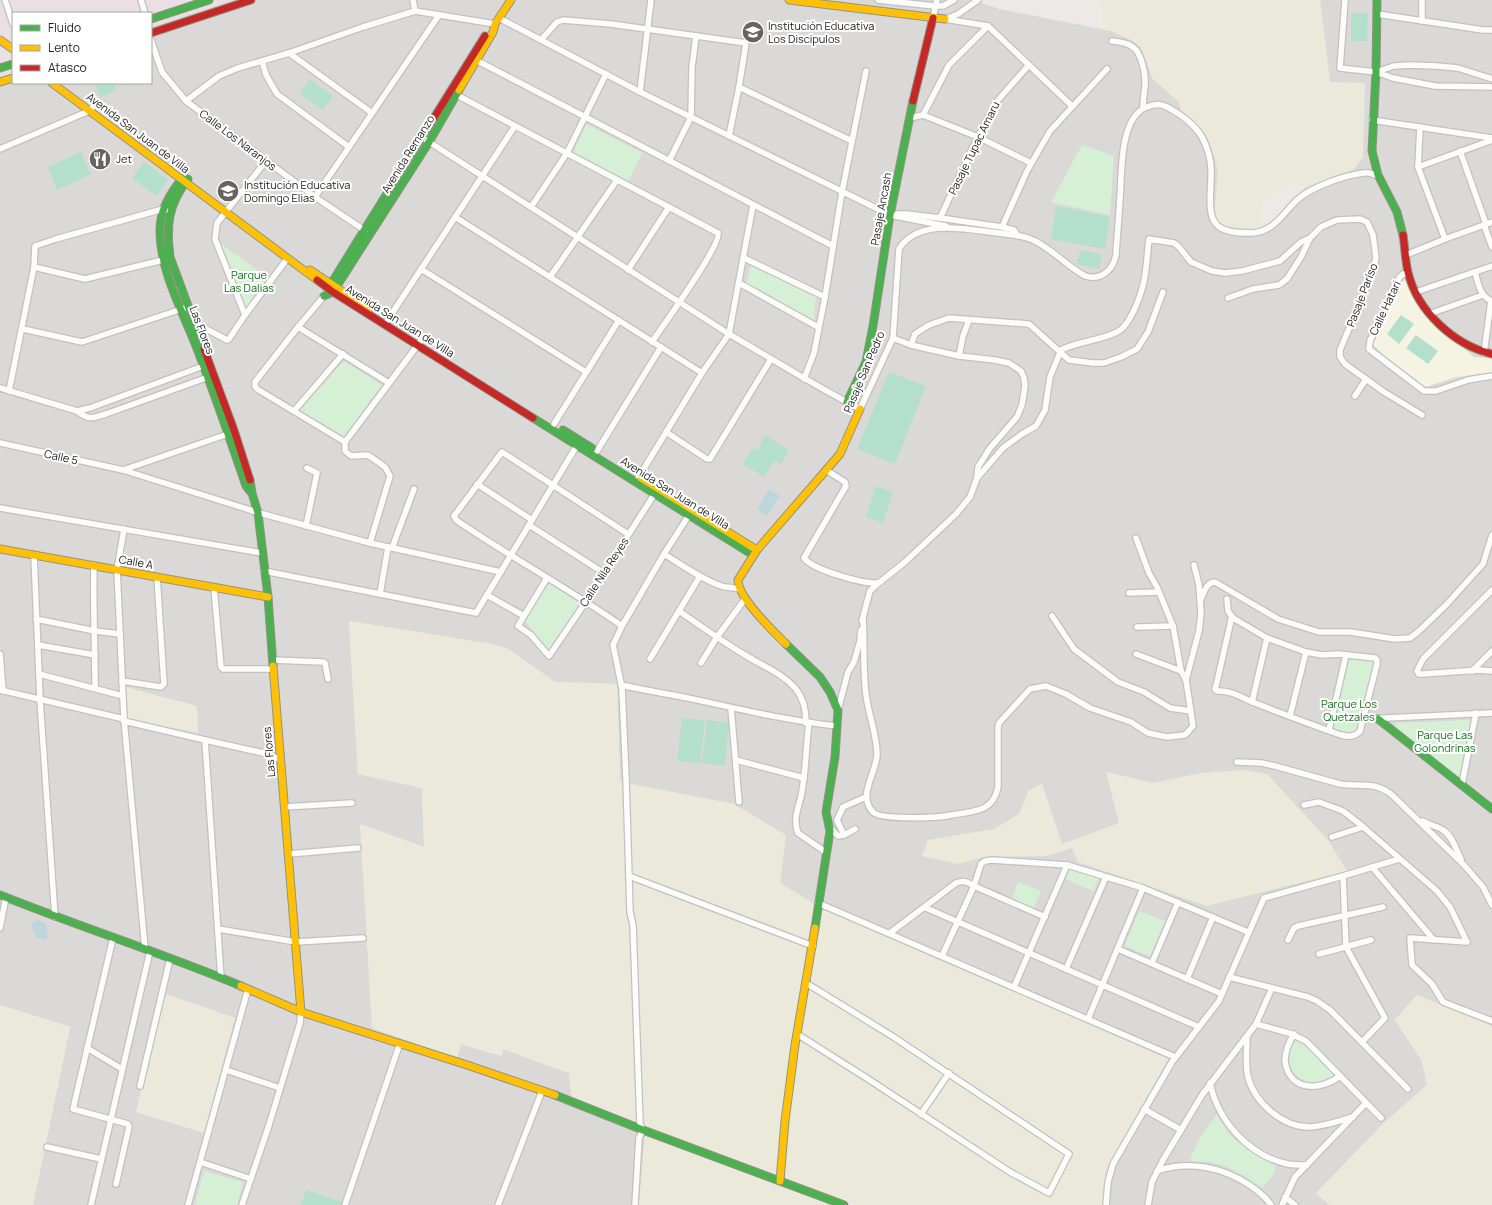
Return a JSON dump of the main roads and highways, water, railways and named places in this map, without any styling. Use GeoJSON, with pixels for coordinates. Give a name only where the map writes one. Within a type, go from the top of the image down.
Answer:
{"type":"FeatureCollection","features":[{"type":"Feature","properties":{"kind":"water"},"geometry":{"type":"Polygon","coordinates":[[[769,489],[780,496],[767,516],[757,510],[769,489]]]}},
{"type":"Feature","properties":{"kind":"water"},"geometry":{"type":"Polygon","coordinates":[[[37,920],[45,923],[48,934],[47,939],[44,940],[36,937],[31,924],[37,920]]]}},
{"type":"Feature","properties":{"kind":"place","name":"Institución Educativa Los Discipulos"},"geometry":{"type":"Point","coordinates":[753,32]}},
{"type":"Feature","properties":{"kind":"place","name":"Jet"},"geometry":{"type":"Point","coordinates":[100,159]}},
{"type":"Feature","properties":{"kind":"place","name":"Institución Educativa Domingo Elias"},"geometry":{"type":"Point","coordinates":[228,191]}},
{"type":"Feature","properties":{"kind":"park label","name":"Parque Las Dalias"},"geometry":{"type":"Point","coordinates":[249,281]}},
{"type":"Feature","properties":{"kind":"park label","name":"Parque Los Quetzales"},"geometry":{"type":"Point","coordinates":[1349,710]}},
{"type":"Feature","properties":{"kind":"park label","name":"Parque Las Golondrinas"},"geometry":{"type":"Point","coordinates":[1445,741]}}]}
